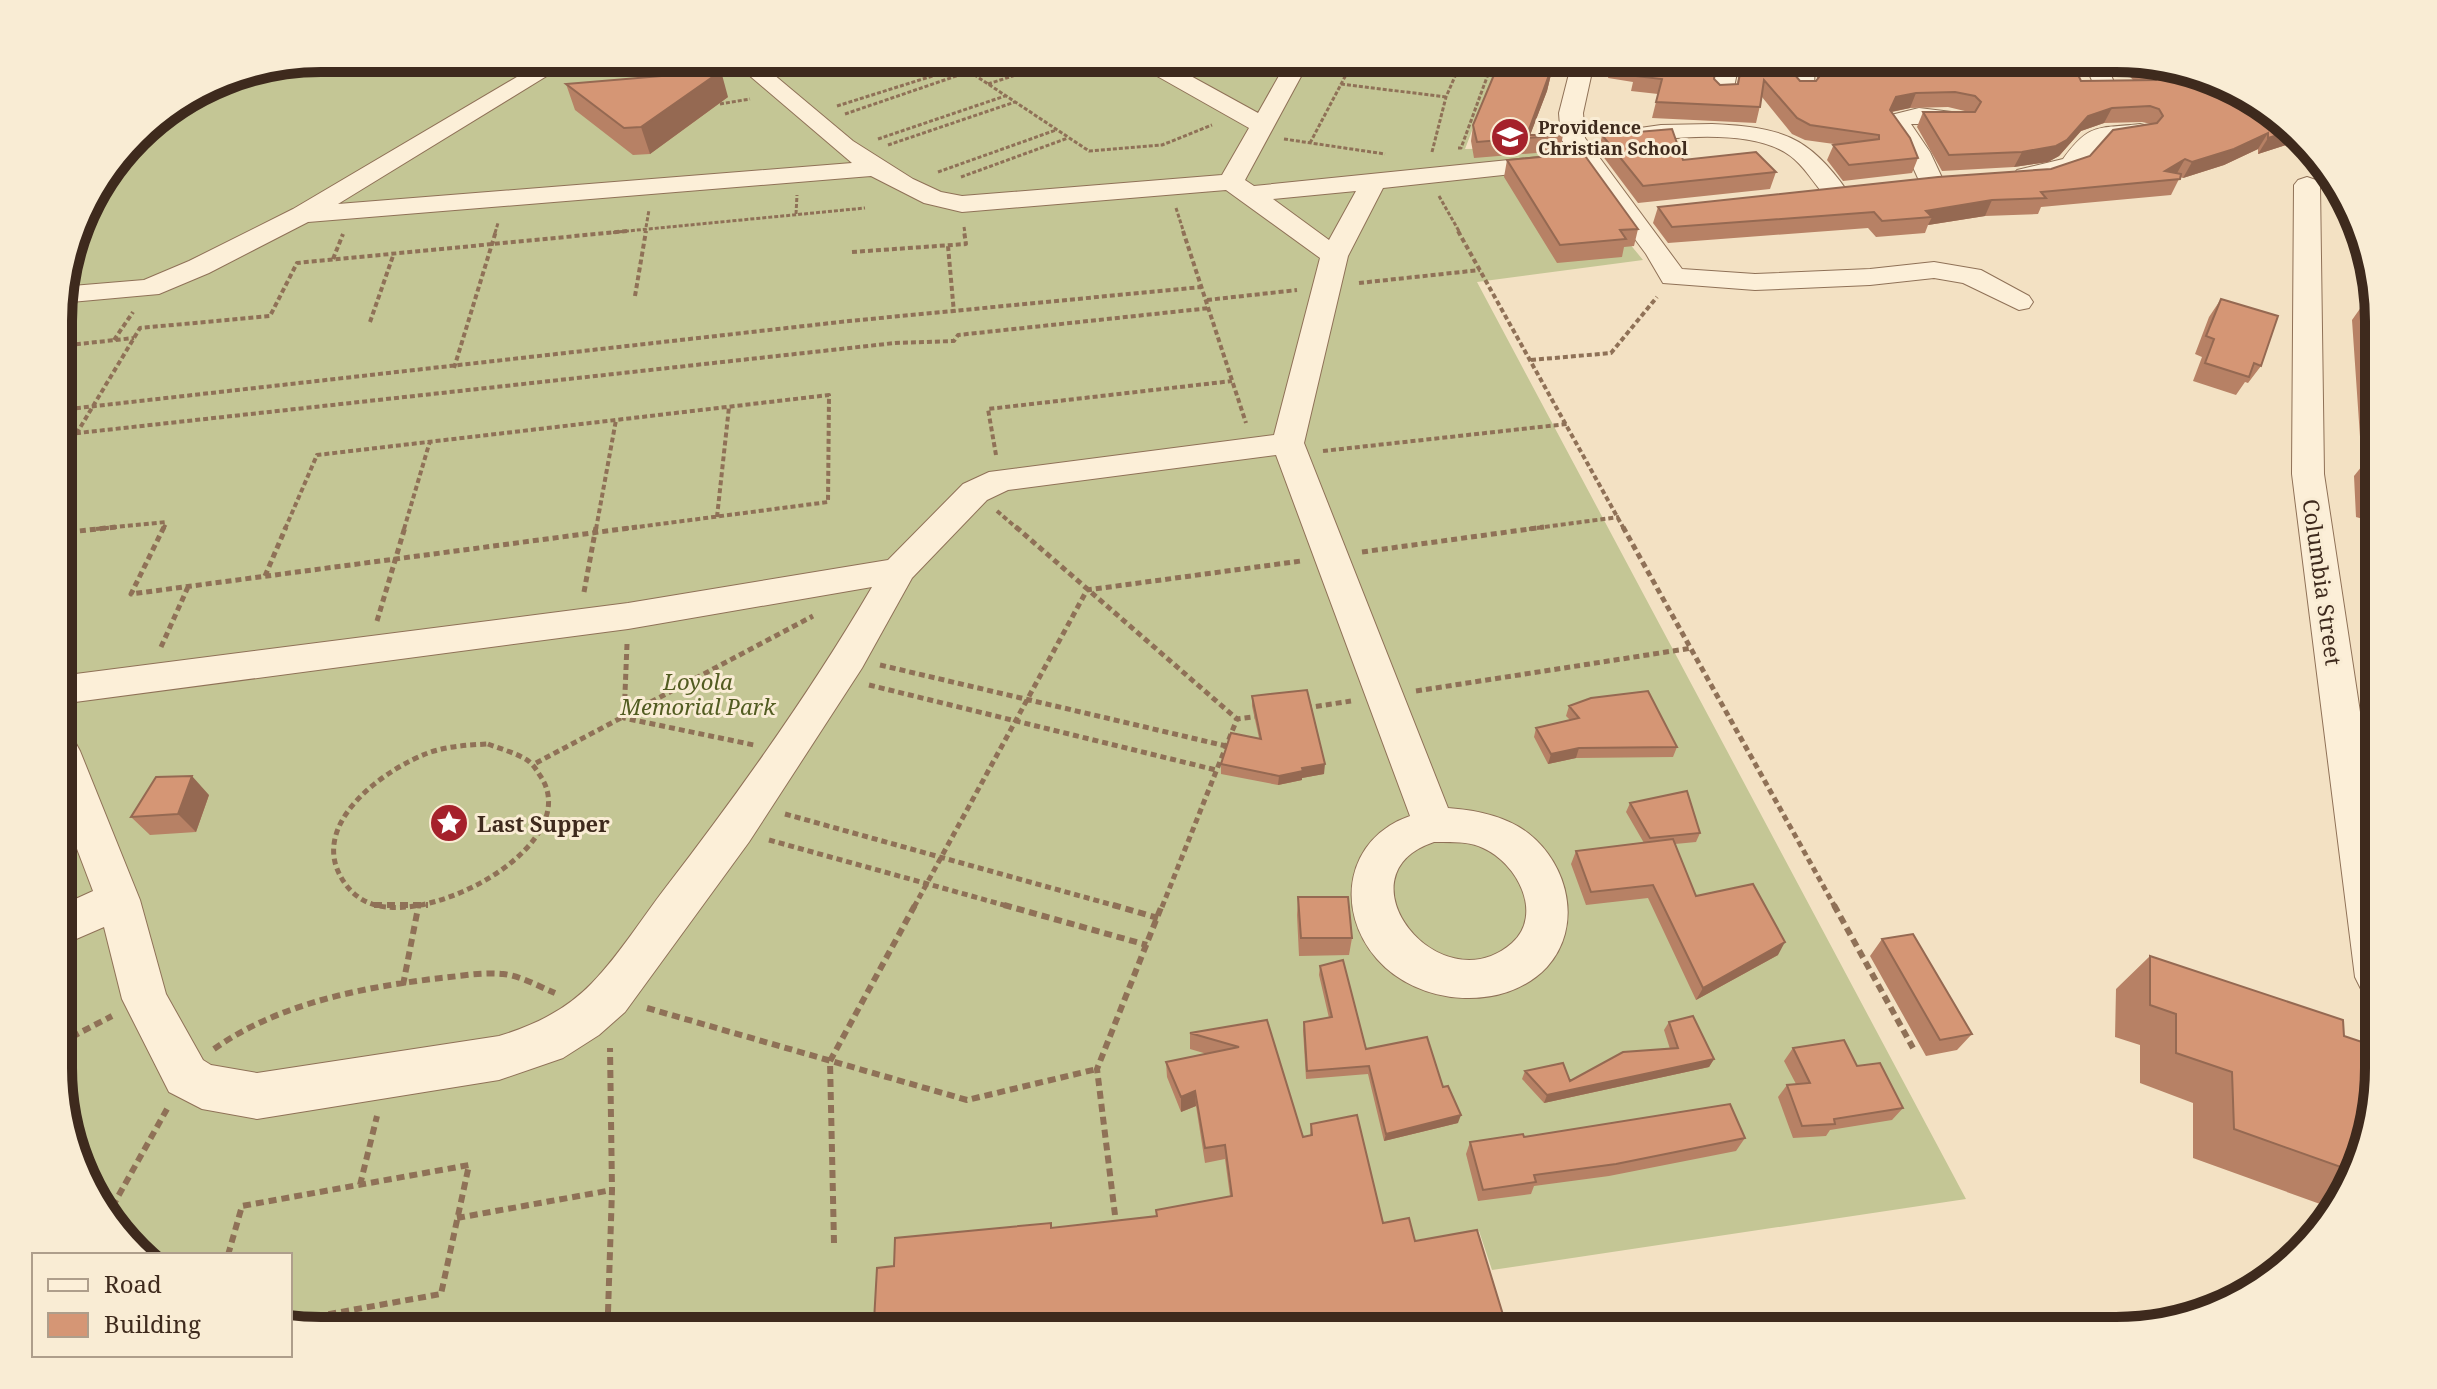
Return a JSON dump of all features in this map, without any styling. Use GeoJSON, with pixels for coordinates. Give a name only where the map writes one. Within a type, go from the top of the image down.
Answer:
{"type":"FeatureCollection","features":[{"type":"Feature","properties":{"kind":"street"},"geometry":{"type":"LineString","coordinates":[[74,294],[149,288],[199,267],[302,215],[542,72]]}},
{"type":"Feature","properties":{"kind":"street"},"geometry":{"type":"LineString","coordinates":[[757,72],[862,157],[910,189],[944,203],[1169,188],[1240,188],[1426,160],[1581,152],[1661,131],[1712,131],[1767,137],[1796,148],[1845,191],[1804,196]]}},
{"type":"Feature","properties":{"kind":"street"},"geometry":{"type":"LineString","coordinates":[[1166,72],[1239,114],[1259,130]]}},
{"type":"Feature","properties":{"kind":"street"},"geometry":{"type":"LineString","coordinates":[[1240,188],[1259,130],[1292,72]]}},
{"type":"Feature","properties":{"kind":"street"},"geometry":{"type":"LineString","coordinates":[[1581,72],[1570,132],[1581,152],[1658,252],[1673,277],[1755,282],[1870,277],[1934,270],[1971,276],[2019,302]]}},
{"type":"Feature","properties":{"kind":"street"},"geometry":{"type":"LineString","coordinates":[[1724,92],[1727,72]]}},
{"type":"Feature","properties":{"kind":"street"},"geometry":{"type":"LineString","coordinates":[[1803,88],[1804,72]]}},
{"type":"Feature","properties":{"kind":"street"},"geometry":{"type":"LineString","coordinates":[[2099,72],[2102,80]]}},
{"type":"Feature","properties":{"kind":"street"},"geometry":{"type":"LineString","coordinates":[[1931,182],[1918,152],[1899,126],[1899,120],[1924,114],[1960,119]]}},
{"type":"Feature","properties":{"kind":"street"},"geometry":{"type":"LineString","coordinates":[[1995,177],[2055,171],[2072,164],[2089,140],[2097,136],[2140,131]]}},
{"type":"Feature","properties":{"kind":"street"},"geometry":{"type":"LineString","coordinates":[[302,215],[653,186],[862,157]]}},
{"type":"Feature","properties":{"kind":"street"},"geometry":{"type":"LineString","coordinates":[[1385,167],[1334,256],[1289,449],[1434,825]]}},
{"type":"Feature","properties":{"kind":"street"},"geometry":{"type":"LineString","coordinates":[[1901,185],[1963,180]]}},
{"type":"Feature","properties":{"kind":"street","name":"Columbia Street"},"geometry":{"type":"LineString","coordinates":[[2307,185],[2308,474],[2364,876]]}},
{"type":"Feature","properties":{"kind":"street"},"geometry":{"type":"LineString","coordinates":[[1240,188],[1334,256]]}},
{"type":"Feature","properties":{"kind":"street"},"geometry":{"type":"LineString","coordinates":[[1628,215],[1663,210]]}},
{"type":"Feature","properties":{"kind":"street"},"geometry":{"type":"LineString","coordinates":[[72,782],[118,900],[145,999],[186,1076],[202,1086],[257,1096],[499,1058],[547,1043],[596,1009],[742,817],[843,668],[899,570],[988,486],[1253,446],[1289,449]]}},
{"type":"Feature","properties":{"kind":"street"},"geometry":{"type":"LineString","coordinates":[[72,688],[628,616],[899,570]]}},
{"type":"Feature","properties":{"kind":"street"},"geometry":{"type":"LineString","coordinates":[[72,921],[118,900]]}},
{"type":"Feature","properties":{"kind":"path"},"geometry":{"type":"LineString","coordinates":[[767,80],[792,72]]}},
{"type":"Feature","properties":{"kind":"path"},"geometry":{"type":"LineString","coordinates":[[814,119],[948,72]]}},
{"type":"Feature","properties":{"kind":"path"},"geometry":{"type":"LineString","coordinates":[[814,119],[969,72],[1089,151],[1162,145],[1239,114]]}},
{"type":"Feature","properties":{"kind":"path"},"geometry":{"type":"LineString","coordinates":[[988,84],[1025,72]]}},
{"type":"Feature","properties":{"kind":"path"},"geometry":{"type":"LineString","coordinates":[[1310,143],[1347,72]]}},
{"type":"Feature","properties":{"kind":"path"},"geometry":{"type":"LineString","coordinates":[[1457,72],[1426,160],[1531,360],[1913,1048]]}},
{"type":"Feature","properties":{"kind":"path"},"geometry":{"type":"LineString","coordinates":[[1452,149],[1461,148],[1489,72]]}},
{"type":"Feature","properties":{"kind":"path"},"geometry":{"type":"LineString","coordinates":[[1341,84],[1446,97]]}},
{"type":"Feature","properties":{"kind":"path"},"geometry":{"type":"LineString","coordinates":[[862,157],[1006,96]]}},
{"type":"Feature","properties":{"kind":"path"},"geometry":{"type":"LineString","coordinates":[[862,157],[1016,102]]}},
{"type":"Feature","properties":{"kind":"path"},"geometry":{"type":"LineString","coordinates":[[910,189],[1057,129]]}},
{"type":"Feature","properties":{"kind":"path"},"geometry":{"type":"LineString","coordinates":[[1259,130],[1385,167]]}},
{"type":"Feature","properties":{"kind":"path"},"geometry":{"type":"LineString","coordinates":[[910,189],[1069,137]]}},
{"type":"Feature","properties":{"kind":"path"},"geometry":{"type":"LineString","coordinates":[[1426,160],[1444,150]]}},
{"type":"Feature","properties":{"kind":"path"},"geometry":{"type":"LineString","coordinates":[[635,296],[653,186]]}},
{"type":"Feature","properties":{"kind":"path"},"geometry":{"type":"LineString","coordinates":[[1169,188],[1253,446]]}},
{"type":"Feature","properties":{"kind":"path"},"geometry":{"type":"LineString","coordinates":[[454,368],[505,198]]}},
{"type":"Feature","properties":{"kind":"path"},"geometry":{"type":"LineString","coordinates":[[852,252],[966,244],[962,204]]}},
{"type":"Feature","properties":{"kind":"path"},"geometry":{"type":"LineString","coordinates":[[72,442],[140,328],[270,316],[297,263],[865,208]]}},
{"type":"Feature","properties":{"kind":"path"},"geometry":{"type":"LineString","coordinates":[[948,246],[954,313]]}},
{"type":"Feature","properties":{"kind":"path"},"geometry":{"type":"LineString","coordinates":[[370,322],[394,253]]}},
{"type":"Feature","properties":{"kind":"path"},"geometry":{"type":"LineString","coordinates":[[1531,360],[1611,353],[1673,277]]}},
{"type":"Feature","properties":{"kind":"path"},"geometry":{"type":"LineString","coordinates":[[72,408],[454,368],[849,321],[1201,287]]}},
{"type":"Feature","properties":{"kind":"path"},"geometry":{"type":"LineString","coordinates":[[72,434],[879,345],[954,341],[958,335],[1210,308]]}},
{"type":"Feature","properties":{"kind":"path"},"geometry":{"type":"LineString","coordinates":[[72,345],[135,338]]}},
{"type":"Feature","properties":{"kind":"path"},"geometry":{"type":"LineString","coordinates":[[1232,381],[988,409],[988,486],[1087,590],[1237,719],[1266,715]]}},
{"type":"Feature","properties":{"kind":"path"},"geometry":{"type":"LineString","coordinates":[[72,532],[167,522],[131,594],[828,502],[829,395],[317,455],[265,576]]}},
{"type":"Feature","properties":{"kind":"path"},"geometry":{"type":"LineString","coordinates":[[717,517],[729,407]]}},
{"type":"Feature","properties":{"kind":"path"},"geometry":{"type":"LineString","coordinates":[[579,623],[616,420]]}},
{"type":"Feature","properties":{"kind":"path"},"geometry":{"type":"LineString","coordinates":[[1289,449],[1567,424]]}},
{"type":"Feature","properties":{"kind":"path"},"geometry":{"type":"LineString","coordinates":[[368,650],[430,441]]}},
{"type":"Feature","properties":{"kind":"path"},"geometry":{"type":"LineString","coordinates":[[1087,590],[1619,517]]}},
{"type":"Feature","properties":{"kind":"path"},"geometry":{"type":"LineString","coordinates":[[146,679],[188,586]]}},
{"type":"Feature","properties":{"kind":"path"},"geometry":{"type":"LineString","coordinates":[[834,1243],[830,1061],[1087,590]]}},
{"type":"Feature","properties":{"kind":"path"},"geometry":{"type":"LineString","coordinates":[[536,763],[816,614]]}},
{"type":"Feature","properties":{"kind":"path"},"geometry":{"type":"LineString","coordinates":[[624,718],[628,616]]}},
{"type":"Feature","properties":{"kind":"path"},"geometry":{"type":"LineString","coordinates":[[1295,710],[1692,648]]}},
{"type":"Feature","properties":{"kind":"path"},"geometry":{"type":"LineString","coordinates":[[843,668],[1028,700],[1226,746]]}},
{"type":"Feature","properties":{"kind":"path"},"geometry":{"type":"LineString","coordinates":[[843,668],[1016,721],[1217,770]]}},
{"type":"Feature","properties":{"kind":"path"},"geometry":{"type":"LineString","coordinates":[[624,718],[786,752]]}},
{"type":"Feature","properties":{"kind":"path"},"geometry":{"type":"LineString","coordinates":[[1115,1215],[1097,1069],[1237,719]]}},
{"type":"Feature","properties":{"kind":"path"},"geometry":{"type":"LineString","coordinates":[[488,744],[514,750],[536,763],[550,791],[541,829],[523,855],[494,880],[456,899],[418,908],[381,907],[351,894],[333,865],[334,840],[345,816],[368,789],[403,764],[445,748],[488,744]]}},
{"type":"Feature","properties":{"kind":"path"},"geometry":{"type":"LineString","coordinates":[[742,817],[941,858],[1158,918]]}},
{"type":"Feature","properties":{"kind":"path"},"geometry":{"type":"LineString","coordinates":[[742,817],[927,884],[1147,945]]}},
{"type":"Feature","properties":{"kind":"path"},"geometry":{"type":"LineString","coordinates":[[403,985],[418,908]]}},
{"type":"Feature","properties":{"kind":"path"},"geometry":{"type":"LineString","coordinates":[[113,1205],[186,1076],[229,1034],[318,1000],[403,985],[500,973],[596,1009],[830,1061],[967,1100],[1097,1069]]}},
{"type":"Feature","properties":{"kind":"path"},"geometry":{"type":"LineString","coordinates":[[72,1037],[145,999]]}},
{"type":"Feature","properties":{"kind":"path"},"geometry":{"type":"LineString","coordinates":[[596,1009],[612,1190],[608,1312]]}},
{"type":"Feature","properties":{"kind":"path"},"geometry":{"type":"LineString","coordinates":[[360,1185],[387,1075]]}},
{"type":"Feature","properties":{"kind":"path"},"geometry":{"type":"LineString","coordinates":[[229,1253],[242,1206],[469,1165],[441,1294],[316,1317]]}},
{"type":"Feature","properties":{"kind":"path"},"geometry":{"type":"LineString","coordinates":[[457,1218],[612,1190]]}},
{"type":"Feature","properties":{"kind":"green space","name":"Loyola Memorial Park"},"geometry":{"type":"Polygon","coordinates":[[[1495,72],[1465,149],[1551,148],[1643,260],[1477,282],[1966,1199],[1492,1270],[1479,1231],[1415,1240],[1410,1220],[1343,1230],[928,1317],[292,1315],[292,1253],[155,1253],[114,1206],[98,1178],[85,1148],[77,1117],[72,1068],[74,288],[80,257],[91,226],[105,196],[134,157],[183,114],[211,98],[241,85],[288,74],[1495,72]]]}},
{"type":"Feature","properties":{"kind":"building"},"geometry":{"type":"Polygon","coordinates":[[[720,72],[641,127],[624,128],[566,84],[720,72]]]}},
{"type":"Feature","properties":{"kind":"building"},"geometry":{"type":"Polygon","coordinates":[[[1495,72],[1550,72],[1527,135],[1563,135],[1477,142],[1473,125],[1495,72]]]}},
{"type":"Feature","properties":{"kind":"building"},"geometry":{"type":"Polygon","coordinates":[[[1636,72],[1715,72],[1714,79],[1720,85],[1738,84],[1740,72],[1794,72],[1800,81],[1816,81],[1822,72],[2077,72],[2081,81],[2155,80],[2149,74],[2211,91],[2240,105],[2280,134],[2268,138],[2268,133],[2234,149],[2192,162],[2185,159],[2165,171],[2181,174],[2180,179],[2041,192],[2046,198],[1992,200],[1926,211],[1932,217],[1882,221],[1874,212],[1672,227],[1658,207],[1938,177],[2051,169],[2090,156],[2113,130],[2157,123],[2163,116],[2159,109],[2150,106],[2112,108],[2088,116],[2067,140],[2056,146],[2022,152],[1949,155],[1923,112],[1975,112],[1981,102],[1975,96],[1955,92],[1916,93],[1896,97],[1890,110],[1910,138],[1918,158],[1849,165],[1833,145],[1879,139],[1879,135],[1810,125],[1797,118],[1764,80],[1760,107],[1656,102],[1662,79],[1635,76],[1636,72]]]}},
{"type":"Feature","properties":{"kind":"building"},"geometry":{"type":"Polygon","coordinates":[[[1672,129],[1683,160],[1756,152],[1776,172],[1643,186],[1602,135],[1672,129]]]}},
{"type":"Feature","properties":{"kind":"building"},"geometry":{"type":"Polygon","coordinates":[[[1583,153],[1638,229],[1620,230],[1626,239],[1560,245],[1507,160],[1583,153]]]}},
{"type":"Feature","properties":{"kind":"building"},"geometry":{"type":"Polygon","coordinates":[[[2221,299],[2278,316],[2261,366],[2254,363],[2249,377],[2205,363],[2214,339],[2206,336],[2221,299]]]}},
{"type":"Feature","properties":{"kind":"building"},"geometry":{"type":"Polygon","coordinates":[[[1307,690],[1325,764],[1279,776],[1221,764],[1231,733],[1261,739],[1252,696],[1307,690]]]}},
{"type":"Feature","properties":{"kind":"building"},"geometry":{"type":"Polygon","coordinates":[[[1648,691],[1677,747],[1579,748],[1551,754],[1536,728],[1579,718],[1569,706],[1591,698],[1648,691]]]}},
{"type":"Feature","properties":{"kind":"building"},"geometry":{"type":"Polygon","coordinates":[[[192,776],[178,814],[131,817],[156,777],[192,776]]]}},
{"type":"Feature","properties":{"kind":"building"},"geometry":{"type":"Polygon","coordinates":[[[1687,791],[1700,833],[1650,838],[1630,803],[1687,791]]]}},
{"type":"Feature","properties":{"kind":"building"},"geometry":{"type":"Polygon","coordinates":[[[1673,839],[1696,896],[1753,884],[1785,942],[1703,988],[1653,885],[1591,892],[1576,851],[1673,839]]]}},
{"type":"Feature","properties":{"kind":"building"},"geometry":{"type":"Polygon","coordinates":[[[1298,897],[1348,897],[1352,938],[1301,938],[1298,897]]]}},
{"type":"Feature","properties":{"kind":"building"},"geometry":{"type":"Polygon","coordinates":[[[1913,934],[1972,1034],[1940,1040],[1882,939],[1913,934]]]}},
{"type":"Feature","properties":{"kind":"building"},"geometry":{"type":"Polygon","coordinates":[[[2150,956],[2343,1020],[2344,1036],[2362,1042],[2364,1060],[2363,1101],[2357,1132],[2344,1168],[2234,1129],[2232,1072],[2176,1053],[2176,1014],[2150,1005],[2150,956]]]}},
{"type":"Feature","properties":{"kind":"building"},"geometry":{"type":"Polygon","coordinates":[[[1343,960],[1366,1049],[1427,1037],[1443,1087],[1448,1086],[1461,1115],[1386,1134],[1369,1066],[1307,1071],[1304,1022],[1332,1017],[1320,966],[1343,960]]]}},
{"type":"Feature","properties":{"kind":"building"},"geometry":{"type":"Polygon","coordinates":[[[1693,1016],[1714,1059],[1547,1095],[1525,1071],[1563,1063],[1570,1081],[1623,1052],[1678,1048],[1669,1022],[1693,1016]]]}},
{"type":"Feature","properties":{"kind":"building"},"geometry":{"type":"Polygon","coordinates":[[[1267,1020],[1303,1137],[1312,1135],[1311,1124],[1357,1115],[1383,1223],[1409,1218],[1415,1241],[1477,1230],[1504,1316],[874,1317],[877,1268],[894,1266],[895,1238],[1051,1223],[1051,1228],[1157,1216],[1156,1210],[1232,1196],[1225,1145],[1205,1148],[1195,1091],[1181,1097],[1166,1062],[1239,1047],[1190,1033],[1267,1020]]]}},
{"type":"Feature","properties":{"kind":"building"},"geometry":{"type":"Polygon","coordinates":[[[1844,1040],[1857,1066],[1880,1063],[1903,1108],[1834,1119],[1835,1124],[1802,1126],[1787,1085],[1810,1083],[1793,1048],[1844,1040]]]}},
{"type":"Feature","properties":{"kind":"building"},"geometry":{"type":"Polygon","coordinates":[[[1730,1104],[1745,1138],[1616,1164],[1534,1175],[1536,1182],[1483,1190],[1470,1142],[1523,1134],[1524,1137],[1730,1104]]]}},
{"type":"Feature","properties":{"kind":"place","name":"Providence Christian School"},"geometry":{"type":"Point","coordinates":[1510,137]}},
{"type":"Feature","properties":{"kind":"place","name":"Last Supper"},"geometry":{"type":"Point","coordinates":[449,823]}}]}
